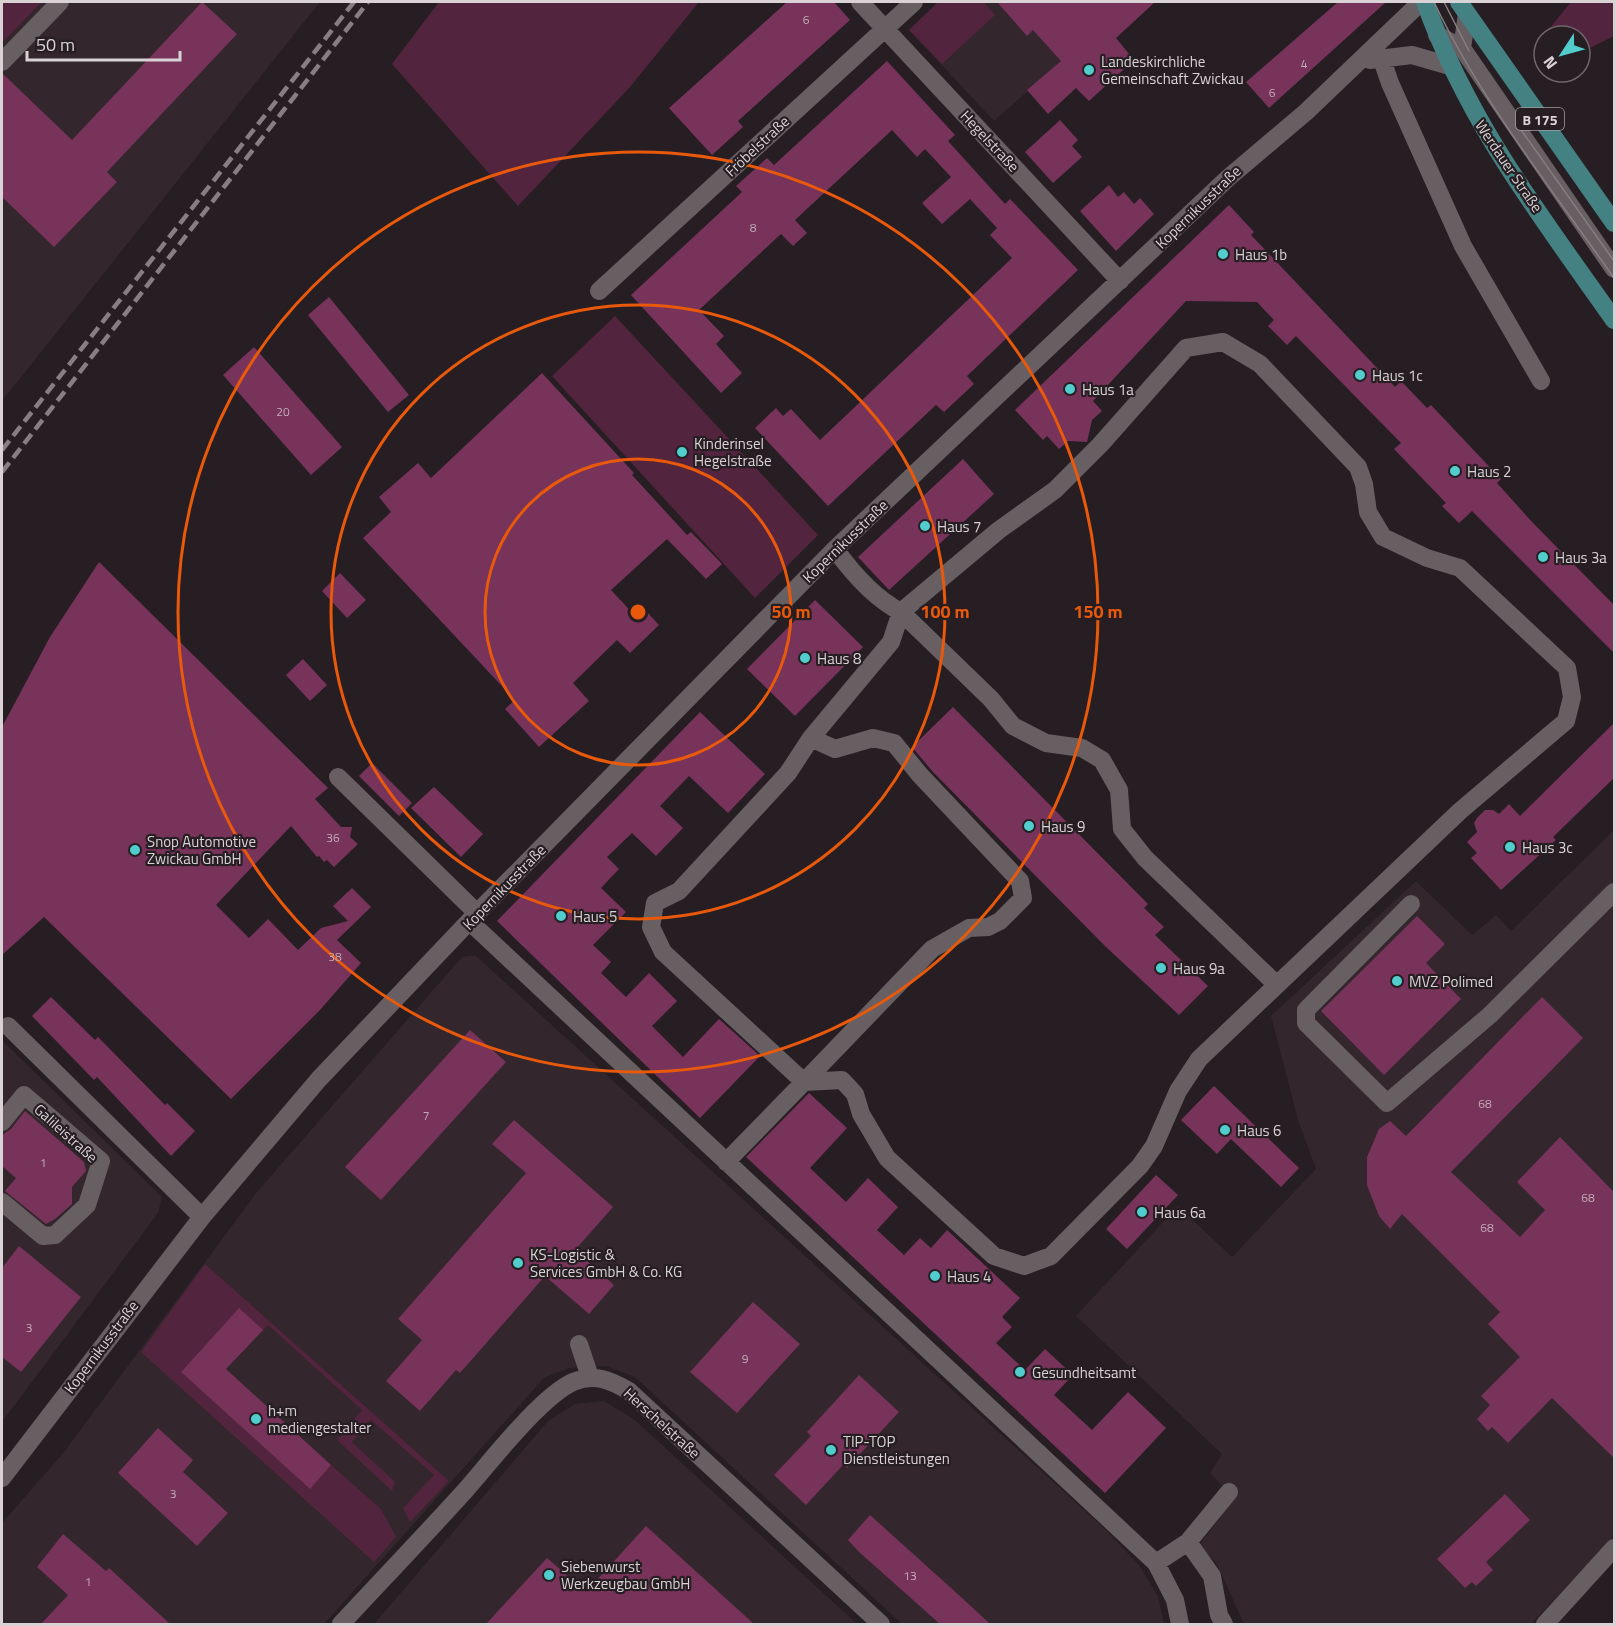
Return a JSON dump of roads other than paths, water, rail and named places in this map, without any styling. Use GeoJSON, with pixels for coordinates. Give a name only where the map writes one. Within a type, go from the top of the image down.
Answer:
{"type":"FeatureCollection","features":[{"type":"Feature","properties":{"kind":"main road","name":"Werdauer Straße"},"geometry":{"type":"LineString","coordinates":[[1423,2],[1450,66],[1488,139],[1614,320]]}},
{"type":"Feature","properties":{"kind":"main road","name":"B 175"},"geometry":{"type":"LineString","coordinates":[[1463,8],[1614,223]]}},
{"type":"Feature","properties":{"kind":"street"},"geometry":{"type":"LineString","coordinates":[[2,62],[60,2]]}},
{"type":"Feature","properties":{"kind":"street","name":"Hegelstraße"},"geometry":{"type":"LineString","coordinates":[[860,2],[1120,281]]}},
{"type":"Feature","properties":{"kind":"street","name":"Fröbelstraße"},"geometry":{"type":"LineString","coordinates":[[599,291],[914,2]]}},
{"type":"Feature","properties":{"kind":"street","name":"Kopernikusstraße"},"geometry":{"type":"LineString","coordinates":[[2,1478],[202,1217],[319,1079],[473,918],[835,549],[1228,178],[1306,112],[1423,2]]}},
{"type":"Feature","properties":{"kind":"street"},"geometry":{"type":"LineString","coordinates":[[1462,48],[1463,8]]}},
{"type":"Feature","properties":{"kind":"street"},"geometry":{"type":"LineString","coordinates":[[1437,35],[1462,48],[1614,269]]}},
{"type":"Feature","properties":{"kind":"street"},"geometry":{"type":"LineString","coordinates":[[1359,62],[1381,57],[1412,55],[1450,66]]}},
{"type":"Feature","properties":{"kind":"street"},"geometry":{"type":"LineString","coordinates":[[1381,57],[1390,83],[1463,246],[1541,381]]}},
{"type":"Feature","properties":{"kind":"street"},"geometry":{"type":"LineString","coordinates":[[1223,342],[1260,364],[1358,467],[1364,484],[1368,512],[1383,537],[1411,551],[1460,568],[1566,668],[1572,697],[1566,721],[1460,810],[1199,1059],[1178,1091],[1154,1146],[1140,1166],[1051,1256],[1024,1266],[994,1256],[887,1158],[861,1113],[855,1094],[842,1080],[804,1082],[663,952],[651,927],[655,903],[679,891],[788,773],[811,738],[891,642],[901,612],[999,530],[1055,490],[1100,445],[1186,348],[1223,342]]}},
{"type":"Feature","properties":{"kind":"street"},"geometry":{"type":"LineString","coordinates":[[835,549],[848,568],[884,603],[901,612],[990,699],[1013,726],[1046,743],[1082,748],[1102,760],[1119,790],[1122,829],[1145,858],[1277,985]]}},
{"type":"Feature","properties":{"kind":"street"},"geometry":{"type":"LineString","coordinates":[[726,1162],[932,949],[969,927],[988,927],[1000,921],[1023,898],[1020,881],[920,775],[894,743],[873,738],[835,749],[811,738]]}},
{"type":"Feature","properties":{"kind":"street"},"geometry":{"type":"LineString","coordinates":[[338,777],[473,918],[726,1162],[1156,1563],[1175,1599],[1180,1624]]}},
{"type":"Feature","properties":{"kind":"street"},"geometry":{"type":"LineString","coordinates":[[1411,904],[1306,1010],[1306,1023],[1387,1103],[1490,1015],[1614,892]]}},
{"type":"Feature","properties":{"kind":"street"},"geometry":{"type":"LineString","coordinates":[[8,1026],[202,1217]]}},
{"type":"Feature","properties":{"kind":"street","name":"Galileistraße"},"geometry":{"type":"LineString","coordinates":[[2,1122],[24,1095],[101,1161],[87,1205],[55,1235],[42,1236],[2,1202]]}},
{"type":"Feature","properties":{"kind":"street"},"geometry":{"type":"LineString","coordinates":[[341,1624],[554,1395],[571,1383],[590,1377],[579,1344]]}},
{"type":"Feature","properties":{"kind":"street","name":"Herschelstraße"},"geometry":{"type":"LineString","coordinates":[[590,1377],[612,1381],[629,1390],[881,1624]]}},
{"type":"Feature","properties":{"kind":"street"},"geometry":{"type":"LineString","coordinates":[[1156,1563],[1188,1542],[1229,1492]]}},
{"type":"Feature","properties":{"kind":"street"},"geometry":{"type":"LineString","coordinates":[[1188,1542],[1212,1576],[1219,1615],[1224,1624]]}},
{"type":"Feature","properties":{"kind":"street"},"geometry":{"type":"LineString","coordinates":[[1545,1624],[1614,1548]]}},
{"type":"Feature","properties":{"kind":"tram line"},"geometry":{"type":"LineString","coordinates":[[1434,2],[1453,39],[1495,109],[1614,278]]}},
{"type":"Feature","properties":{"kind":"tram line"},"geometry":{"type":"LineString","coordinates":[[1444,2],[1469,51]]}},
{"type":"Feature","properties":{"kind":"tram line"},"geometry":{"type":"LineString","coordinates":[[1519,127],[1614,261]]}},
{"type":"Feature","properties":{"kind":"railway"},"geometry":{"type":"LineString","coordinates":[[2,450],[354,2]]}},
{"type":"Feature","properties":{"kind":"railway"},"geometry":{"type":"LineString","coordinates":[[2,472],[368,2]]}},
{"type":"Feature","properties":{"kind":"place","name":"Landeskirchliche Gemeinschaft Zwickau"},"geometry":{"type":"Point","coordinates":[1089,70]}},
{"type":"Feature","properties":{"kind":"place","name":"Haus 1b"},"geometry":{"type":"Point","coordinates":[1223,254]}},
{"type":"Feature","properties":{"kind":"place","name":"Haus 1c"},"geometry":{"type":"Point","coordinates":[1360,375]}},
{"type":"Feature","properties":{"kind":"place","name":"Haus 1a"},"geometry":{"type":"Point","coordinates":[1070,389]}},
{"type":"Feature","properties":{"kind":"place","name":"Kinderinsel Hegelstraße"},"geometry":{"type":"Point","coordinates":[682,452]}},
{"type":"Feature","properties":{"kind":"place","name":"Haus 2"},"geometry":{"type":"Point","coordinates":[1455,471]}},
{"type":"Feature","properties":{"kind":"place","name":"Haus 7"},"geometry":{"type":"Point","coordinates":[925,526]}},
{"type":"Feature","properties":{"kind":"place","name":"Haus 3a"},"geometry":{"type":"Point","coordinates":[1543,557]}},
{"type":"Feature","properties":{"kind":"place","name":"Haus 8"},"geometry":{"type":"Point","coordinates":[805,658]}},
{"type":"Feature","properties":{"kind":"place","name":"Haus 9"},"geometry":{"type":"Point","coordinates":[1029,826]}},
{"type":"Feature","properties":{"kind":"place","name":"Haus 3c"},"geometry":{"type":"Point","coordinates":[1510,847]}},
{"type":"Feature","properties":{"kind":"place","name":"Snop Automotive Zwickau GmbH"},"geometry":{"type":"Point","coordinates":[135,850]}},
{"type":"Feature","properties":{"kind":"place","name":"Haus 5"},"geometry":{"type":"Point","coordinates":[561,916]}},
{"type":"Feature","properties":{"kind":"place","name":"Haus 9a"},"geometry":{"type":"Point","coordinates":[1161,968]}},
{"type":"Feature","properties":{"kind":"place","name":"MVZ Polimed"},"geometry":{"type":"Point","coordinates":[1397,981]}},
{"type":"Feature","properties":{"kind":"place","name":"Haus 6"},"geometry":{"type":"Point","coordinates":[1225,1130]}},
{"type":"Feature","properties":{"kind":"place","name":"Haus 6a"},"geometry":{"type":"Point","coordinates":[1142,1212]}},
{"type":"Feature","properties":{"kind":"place","name":"KS-Logistic & Services GmbH & Co. KG"},"geometry":{"type":"Point","coordinates":[518,1263]}},
{"type":"Feature","properties":{"kind":"place","name":"Haus 4"},"geometry":{"type":"Point","coordinates":[935,1276]}},
{"type":"Feature","properties":{"kind":"place","name":"Gesundheitsamt"},"geometry":{"type":"Point","coordinates":[1020,1372]}},
{"type":"Feature","properties":{"kind":"place","name":"h+m mediengestalter"},"geometry":{"type":"Point","coordinates":[256,1419]}},
{"type":"Feature","properties":{"kind":"place","name":"TIP-TOP Dienstleistungen"},"geometry":{"type":"Point","coordinates":[831,1450]}},
{"type":"Feature","properties":{"kind":"place","name":"Siebenwurst Werkzeugbau GmbH"},"geometry":{"type":"Point","coordinates":[549,1575]}}]}
